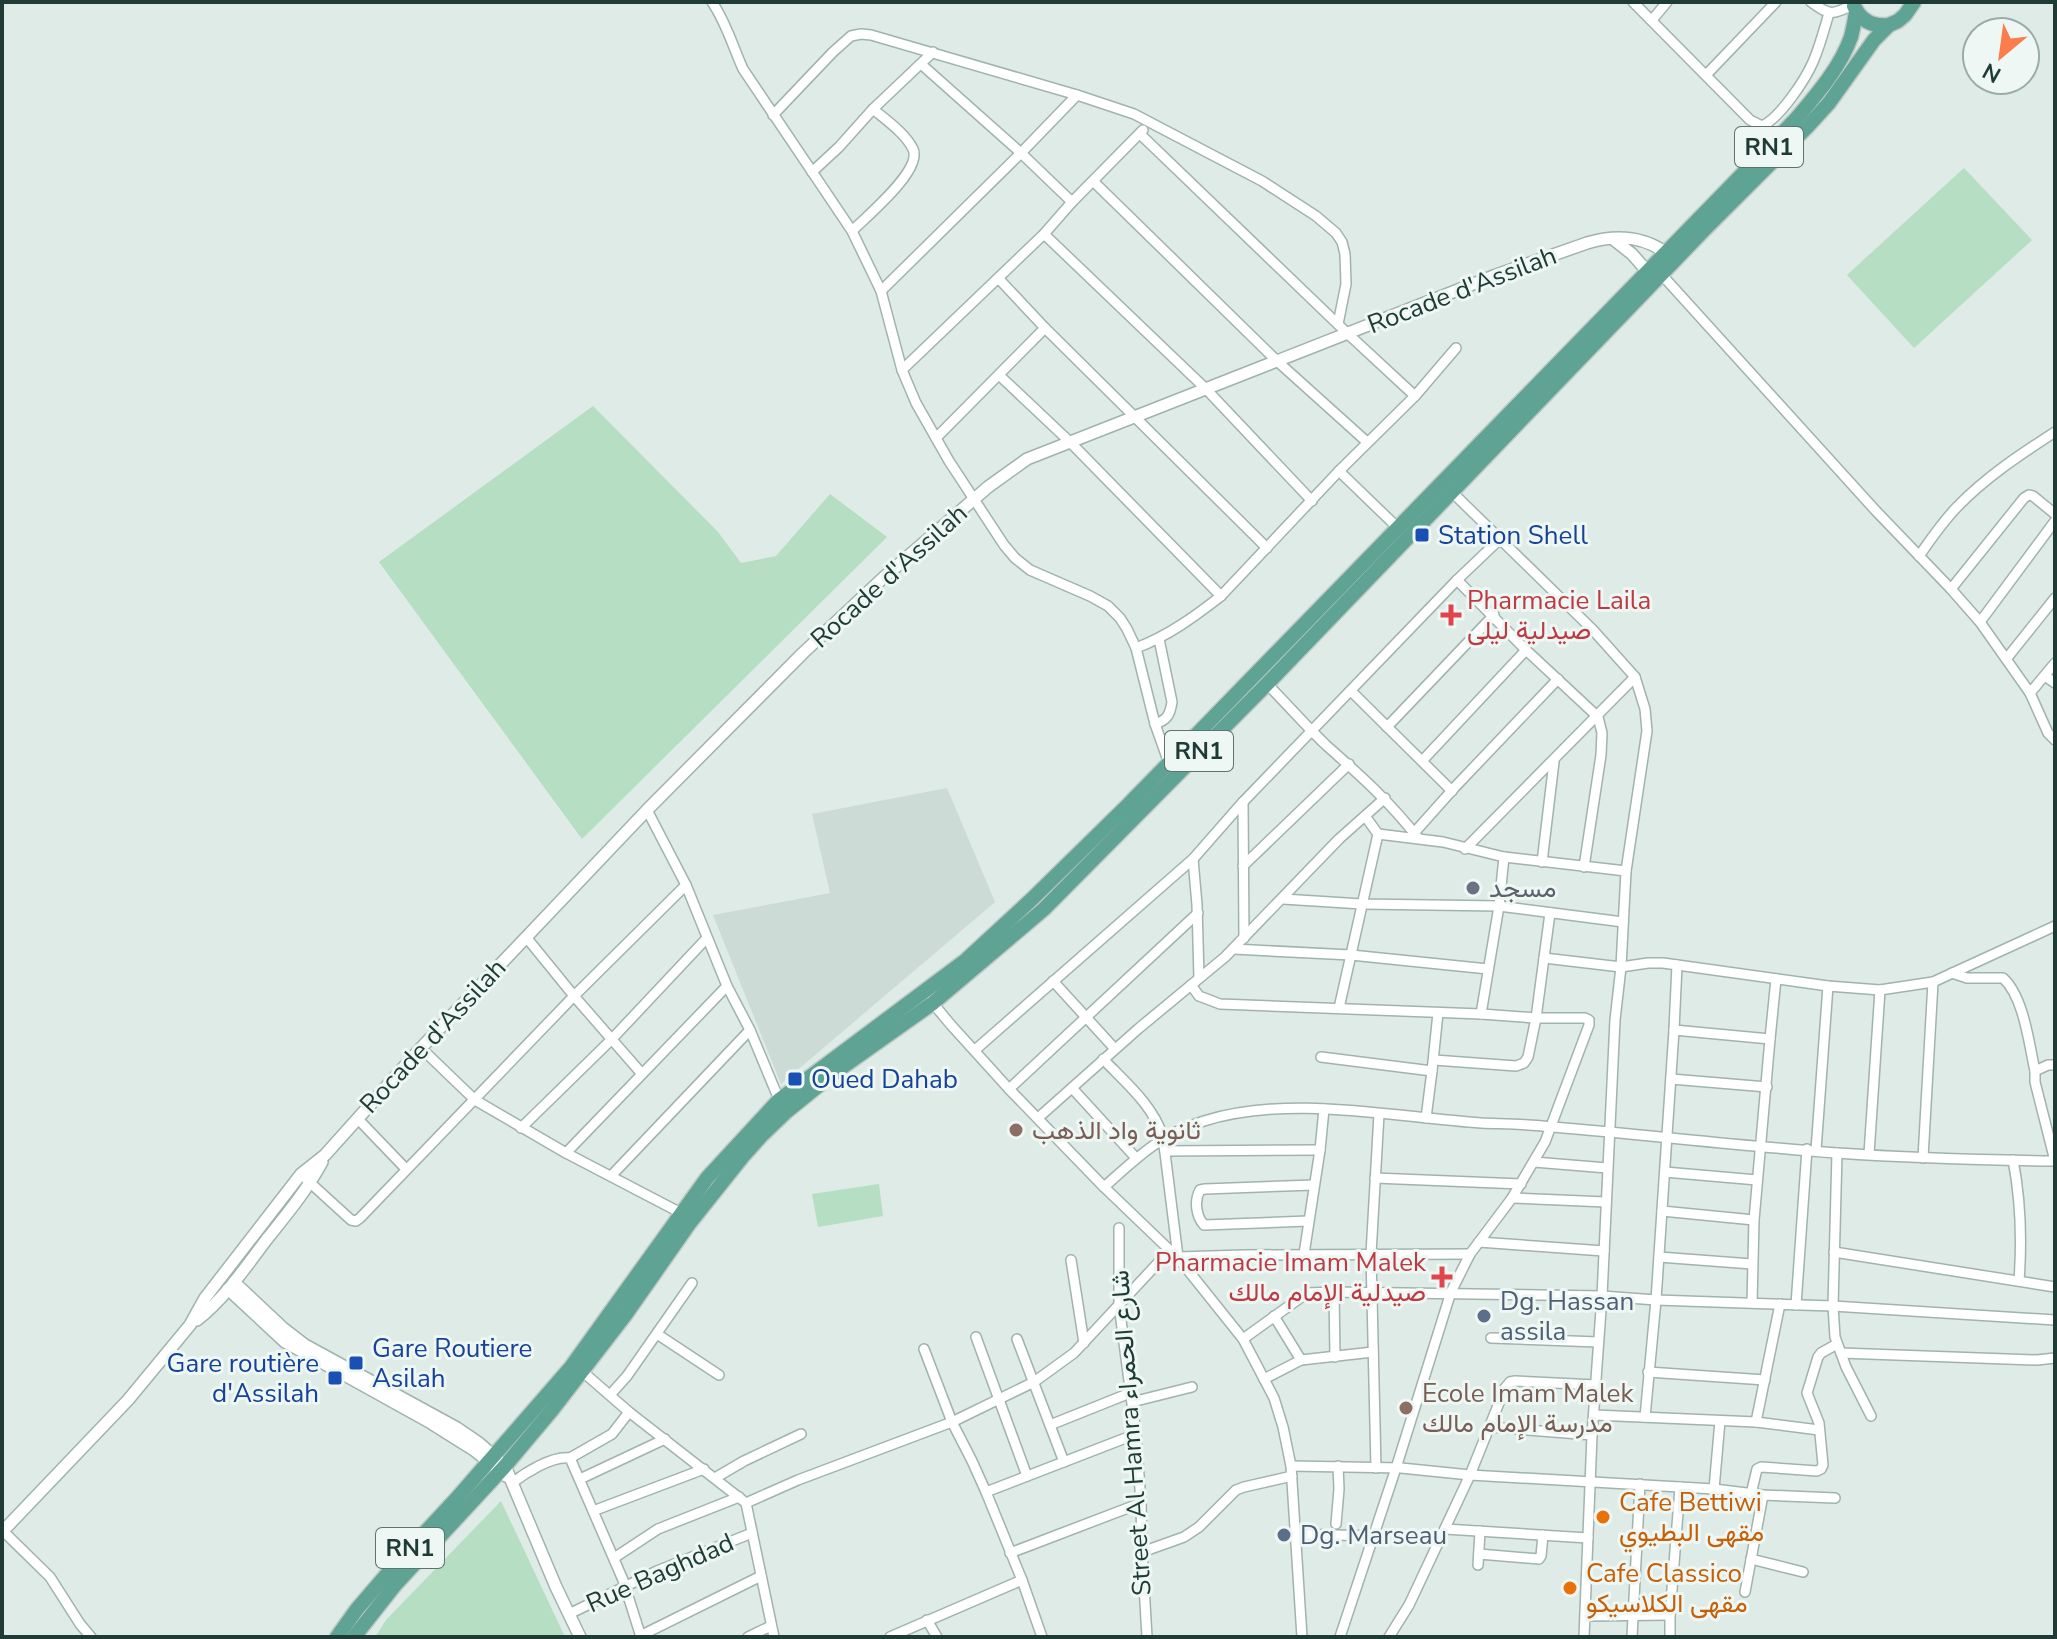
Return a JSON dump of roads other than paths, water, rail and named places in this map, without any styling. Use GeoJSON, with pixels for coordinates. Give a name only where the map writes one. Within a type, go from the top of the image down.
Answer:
{"type":"FeatureCollection","features":[{"type":"Feature","properties":{"kind":"main road","name":"RN1"},"geometry":{"type":"LineString","coordinates":[[1670,257],[1829,103],[1862,55],[1889,25],[1905,15],[1912,4]]}},
{"type":"Feature","properties":{"kind":"main road","name":"RN1"},"geometry":{"type":"LineString","coordinates":[[337,1637],[394,1566],[457,1498],[501,1469],[707,1178],[782,1106],[928,997],[1099,834],[1198,751],[1267,684],[1655,276],[1796,119],[1822,88],[1850,38],[1854,6]]}},
{"type":"Feature","properties":{"kind":"main road"},"geometry":{"type":"LineString","coordinates":[[1854,6],[1872,24],[1889,25]]}},
{"type":"Feature","properties":{"kind":"main road","name":"RN1"},"geometry":{"type":"LineString","coordinates":[[1172,770],[1398,528],[1655,276]]}},
{"type":"Feature","properties":{"kind":"main road","name":"RN1"},"geometry":{"type":"LineString","coordinates":[[354,1637],[395,1585],[501,1469],[583,1372],[697,1214],[782,1106]]}},
{"type":"Feature","properties":{"kind":"street"},"geometry":{"type":"LineString","coordinates":[[712,2],[720,13],[743,69],[852,231],[881,291],[902,370],[916,403],[1004,545],[1030,570],[1090,596],[1108,606],[1120,618],[1136,648],[1155,724],[1172,770]]}},
{"type":"Feature","properties":{"kind":"street"},"geometry":{"type":"LineString","coordinates":[[1633,2],[1757,125],[1767,124],[1786,104],[1812,64],[1829,13]]}},
{"type":"Feature","properties":{"kind":"street"},"geometry":{"type":"LineString","coordinates":[[1652,20],[1667,2]]}},
{"type":"Feature","properties":{"kind":"street"},"geometry":{"type":"LineString","coordinates":[[1707,74],[1776,2]]}},
{"type":"Feature","properties":{"kind":"street"},"geometry":{"type":"LineString","coordinates":[[1811,2],[1829,13],[1854,6]]}},
{"type":"Feature","properties":{"kind":"street"},"geometry":{"type":"LineString","coordinates":[[773,115],[833,52],[851,36],[861,34],[933,52],[1134,114],[1262,181],[1316,216],[1336,233],[1342,242],[1346,268],[1338,324]]}},
{"type":"Feature","properties":{"kind":"street"},"geometry":{"type":"LineString","coordinates":[[812,172],[933,52]]}},
{"type":"Feature","properties":{"kind":"street"},"geometry":{"type":"LineString","coordinates":[[921,64],[1072,202]]}},
{"type":"Feature","properties":{"kind":"street"},"geometry":{"type":"LineString","coordinates":[[881,291],[1077,95]]}},
{"type":"Feature","properties":{"kind":"street"},"geometry":{"type":"LineString","coordinates":[[852,231],[901,182],[913,166],[915,156],[904,137],[873,109]]}},
{"type":"Feature","properties":{"kind":"street"},"geometry":{"type":"LineString","coordinates":[[902,370],[1044,234],[1140,134],[1147,121]]}},
{"type":"Feature","properties":{"kind":"street"},"geometry":{"type":"LineString","coordinates":[[1140,134],[1415,396]]}},
{"type":"Feature","properties":{"kind":"street"},"geometry":{"type":"LineString","coordinates":[[1093,181],[1277,361],[1367,442]]}},
{"type":"Feature","properties":{"kind":"street"},"geometry":{"type":"LineString","coordinates":[[1044,234],[1206,389],[1312,501]]}},
{"type":"Feature","properties":{"kind":"street","name":"Rocade d'Assilah"},"geometry":{"type":"LineString","coordinates":[[2,1531],[128,1400],[190,1325],[205,1298],[325,1155],[421,1048],[647,810],[803,653],[975,498],[1027,459],[1587,243],[1631,238],[1648,243],[1670,257]]}},
{"type":"Feature","properties":{"kind":"street"},"geometry":{"type":"LineString","coordinates":[[1613,239],[1655,276],[1951,589],[2007,658],[2030,693],[2048,733],[2055,740]]}},
{"type":"Feature","properties":{"kind":"street"},"geometry":{"type":"LineString","coordinates":[[999,279],[1267,548]]}},
{"type":"Feature","properties":{"kind":"street"},"geometry":{"type":"LineString","coordinates":[[936,438],[1045,328]]}},
{"type":"Feature","properties":{"kind":"street"},"geometry":{"type":"LineString","coordinates":[[1136,648],[1159,639],[1221,596],[1367,442],[1415,396],[1456,348]]}},
{"type":"Feature","properties":{"kind":"street"},"geometry":{"type":"LineString","coordinates":[[999,375],[1070,442],[1221,596]]}},
{"type":"Feature","properties":{"kind":"street"},"geometry":{"type":"LineString","coordinates":[[1919,556],[1946,518],[1983,483],[2055,432]]}},
{"type":"Feature","properties":{"kind":"street"},"geometry":{"type":"LineString","coordinates":[[1339,471],[1398,528]]}},
{"type":"Feature","properties":{"kind":"street"},"geometry":{"type":"LineString","coordinates":[[1452,492],[1593,630],[1635,677],[1645,709],[1647,731],[1626,871],[1615,1020],[1584,1637]]}},
{"type":"Feature","properties":{"kind":"street"},"geometry":{"type":"LineString","coordinates":[[1951,589],[2024,498],[2033,496],[2055,514]]}},
{"type":"Feature","properties":{"kind":"street"},"geometry":{"type":"LineString","coordinates":[[1980,622],[2055,521]]}},
{"type":"Feature","properties":{"kind":"street"},"geometry":{"type":"LineString","coordinates":[[975,1050],[1193,859],[1312,730],[1499,540]]}},
{"type":"Feature","properties":{"kind":"street"},"geometry":{"type":"LineString","coordinates":[[1457,580],[1598,717],[1602,733],[1601,755],[1584,867]]}},
{"type":"Feature","properties":{"kind":"street"},"geometry":{"type":"LineString","coordinates":[[2007,658],[2055,598]]}},
{"type":"Feature","properties":{"kind":"street"},"geometry":{"type":"LineString","coordinates":[[1387,727],[1494,615]]}},
{"type":"Feature","properties":{"kind":"street"},"geometry":{"type":"LineString","coordinates":[[1155,724],[1167,719],[1172,702],[1159,639]]}},
{"type":"Feature","properties":{"kind":"street"},"geometry":{"type":"LineString","coordinates":[[1422,761],[1526,650]]}},
{"type":"Feature","properties":{"kind":"street"},"geometry":{"type":"LineString","coordinates":[[2030,693],[2055,663]]}},
{"type":"Feature","properties":{"kind":"street"},"geometry":{"type":"LineString","coordinates":[[2045,676],[2055,683]]}},
{"type":"Feature","properties":{"kind":"street"},"geometry":{"type":"LineString","coordinates":[[1465,849],[1635,677]]}},
{"type":"Feature","properties":{"kind":"street"},"geometry":{"type":"LineString","coordinates":[[1416,836],[1452,791],[1558,679]]}},
{"type":"Feature","properties":{"kind":"street"},"geometry":{"type":"LineString","coordinates":[[1267,684],[1385,798],[1416,836]]}},
{"type":"Feature","properties":{"kind":"street"},"geometry":{"type":"LineString","coordinates":[[1351,691],[1452,791]]}},
{"type":"Feature","properties":{"kind":"street"},"geometry":{"type":"LineString","coordinates":[[1542,862],[1554,761]]}},
{"type":"Feature","properties":{"kind":"street"},"geometry":{"type":"LineString","coordinates":[[1243,866],[1349,764]]}},
{"type":"Feature","properties":{"kind":"street"},"geometry":{"type":"LineString","coordinates":[[1038,1118],[1233,949],[1339,839],[1385,798]]}},
{"type":"Feature","properties":{"kind":"street"},"geometry":{"type":"LineString","coordinates":[[1243,802],[1244,938]]}},
{"type":"Feature","properties":{"kind":"street"},"geometry":{"type":"LineString","coordinates":[[647,810],[686,885],[706,939],[782,1106]]}},
{"type":"Feature","properties":{"kind":"street"},"geometry":{"type":"LineString","coordinates":[[1339,1008],[1378,834],[1365,816]]}},
{"type":"Feature","properties":{"kind":"street"},"geometry":{"type":"LineString","coordinates":[[1378,834],[1416,836],[1504,857],[1626,871]]}},
{"type":"Feature","properties":{"kind":"street"},"geometry":{"type":"LineString","coordinates":[[1481,1014],[1504,857]]}},
{"type":"Feature","properties":{"kind":"street"},"geometry":{"type":"LineString","coordinates":[[1193,859],[1198,913],[1195,981],[1199,996],[1220,1004],[1589,1020],[1545,1142],[1512,1198],[1470,1254],[1451,1292],[1340,1637]]}},
{"type":"Feature","properties":{"kind":"street"},"geometry":{"type":"LineString","coordinates":[[306,1178],[346,1216],[356,1221],[686,885]]}},
{"type":"Feature","properties":{"kind":"street"},"geometry":{"type":"LineString","coordinates":[[1283,899],[1362,904],[1499,906],[1623,922]]}},
{"type":"Feature","properties":{"kind":"street"},"geometry":{"type":"LineString","coordinates":[[1009,1089],[1198,913]]}},
{"type":"Feature","properties":{"kind":"street"},"geometry":{"type":"LineString","coordinates":[[1321,1057],[1433,1065],[1516,1066],[1524,1063],[1536,1018],[1550,913]]}},
{"type":"Feature","properties":{"kind":"street"},"geometry":{"type":"LineString","coordinates":[[1544,958],[1621,967],[1648,963],[1677,965],[1880,990],[1933,982],[2055,926]]}},
{"type":"Feature","properties":{"kind":"street"},"geometry":{"type":"LineString","coordinates":[[526,937],[642,1074]]}},
{"type":"Feature","properties":{"kind":"street"},"geometry":{"type":"LineString","coordinates":[[521,1128],[611,1040],[706,939]]}},
{"type":"Feature","properties":{"kind":"street"},"geometry":{"type":"LineString","coordinates":[[1233,949],[1351,955],[1488,969]]}},
{"type":"Feature","properties":{"kind":"street"},"geometry":{"type":"LineString","coordinates":[[1645,1417],[1668,1138],[1677,965]]}},
{"type":"Feature","properties":{"kind":"street"},"geometry":{"type":"LineString","coordinates":[[1104,1187],[1163,1137],[1204,1120],[1257,1110],[1324,1109],[1837,1153],[2055,1161],[2019,1003],[2003,978],[1967,978],[1952,973]]}},
{"type":"Feature","properties":{"kind":"street"},"geometry":{"type":"LineString","coordinates":[[1752,1303],[1754,1220],[1776,979]]}},
{"type":"Feature","properties":{"kind":"street"},"geometry":{"type":"LineString","coordinates":[[1053,981],[1115,1049]]}},
{"type":"Feature","properties":{"kind":"street"},"geometry":{"type":"LineString","coordinates":[[1923,1158],[1933,982]]}},
{"type":"Feature","properties":{"kind":"street"},"geometry":{"type":"LineString","coordinates":[[566,1153],[727,986]]}},
{"type":"Feature","properties":{"kind":"street"},"geometry":{"type":"LineString","coordinates":[[1796,1305],[1828,986]]}},
{"type":"Feature","properties":{"kind":"street"},"geometry":{"type":"LineString","coordinates":[[1869,1154],[1880,990]]}},
{"type":"Feature","properties":{"kind":"street"},"geometry":{"type":"LineString","coordinates":[[928,997],[1009,1089],[1104,1187],[1179,1258],[1243,1339],[1274,1398],[1292,1471],[1302,1637]]}},
{"type":"Feature","properties":{"kind":"street"},"geometry":{"type":"LineString","coordinates":[[1426,1118],[1438,1013]]}},
{"type":"Feature","properties":{"kind":"street"},"geometry":{"type":"LineString","coordinates":[[611,1176],[750,1030]]}},
{"type":"Feature","properties":{"kind":"street"},"geometry":{"type":"LineString","coordinates":[[1674,1030],[1770,1039]]}},
{"type":"Feature","properties":{"kind":"street"},"geometry":{"type":"LineString","coordinates":[[421,1048],[475,1100],[566,1153],[681,1213]]}},
{"type":"Feature","properties":{"kind":"street"},"geometry":{"type":"LineString","coordinates":[[1103,1059],[1158,1122],[1163,1137],[1179,1258]]}},
{"type":"Feature","properties":{"kind":"street"},"geometry":{"type":"LineString","coordinates":[[2035,1071],[2055,1065]]}},
{"type":"Feature","properties":{"kind":"street"},"geometry":{"type":"LineString","coordinates":[[1671,1079],[1767,1087]]}},
{"type":"Feature","properties":{"kind":"street"},"geometry":{"type":"LineString","coordinates":[[1072,1088],[1136,1158]]}},
{"type":"Feature","properties":{"kind":"street"},"geometry":{"type":"LineString","coordinates":[[1304,1254],[1324,1109]]}},
{"type":"Feature","properties":{"kind":"street"},"geometry":{"type":"LineString","coordinates":[[1376,1468],[1371,1254],[1379,1114]]}},
{"type":"Feature","properties":{"kind":"street"},"geometry":{"type":"LineString","coordinates":[[357,1118],[406,1169]]}},
{"type":"Feature","properties":{"kind":"street"},"geometry":{"type":"LineString","coordinates":[[1165,1151],[1320,1150]]}},
{"type":"Feature","properties":{"kind":"street"},"geometry":{"type":"LineString","coordinates":[[1837,1153],[1833,1306],[1839,1349],[1871,1416]]}},
{"type":"Feature","properties":{"kind":"street"},"geometry":{"type":"LineString","coordinates":[[2013,1160],[2020,1194],[2022,1242],[2019,1281]]}},
{"type":"Feature","properties":{"kind":"street"},"geometry":{"type":"LineString","coordinates":[[1534,1162],[1607,1168]]}},
{"type":"Feature","properties":{"kind":"street"},"geometry":{"type":"LineString","coordinates":[[1665,1172],[1757,1180]]}},
{"type":"Feature","properties":{"kind":"street","name":"Rocade d'Assilah"},"geometry":{"type":"LineString","coordinates":[[190,1325],[214,1306],[231,1286],[306,1178]]}},
{"type":"Feature","properties":{"kind":"street"},"geometry":{"type":"LineString","coordinates":[[1375,1178],[1521,1184]]}},
{"type":"Feature","properties":{"kind":"street"},"geometry":{"type":"LineString","coordinates":[[1308,1221],[1204,1225],[1197,1214],[1197,1197],[1200,1190],[1205,1189],[1314,1185]]}},
{"type":"Feature","properties":{"kind":"street"},"geometry":{"type":"LineString","coordinates":[[1512,1198],[1606,1202]]}},
{"type":"Feature","properties":{"kind":"street"},"geometry":{"type":"LineString","coordinates":[[1662,1211],[1754,1220]]}},
{"type":"Feature","properties":{"kind":"street","name":"Street Al Hamra شارع الحمراء"},"geometry":{"type":"LineString","coordinates":[[1119,1228],[1119,1305],[1136,1434],[1147,1637]]}},
{"type":"Feature","properties":{"kind":"street"},"geometry":{"type":"LineString","coordinates":[[1479,1242],[1604,1251]]}},
{"type":"Feature","properties":{"kind":"street"},"geometry":{"type":"LineString","coordinates":[[614,1558],[658,1529],[952,1422],[1034,1382],[1074,1353],[1170,1250]]}},
{"type":"Feature","properties":{"kind":"street"},"geometry":{"type":"LineString","coordinates":[[1834,1252],[2055,1287]]}},
{"type":"Feature","properties":{"kind":"street"},"geometry":{"type":"LineString","coordinates":[[1179,1258],[1470,1254]]}},
{"type":"Feature","properties":{"kind":"street"},"geometry":{"type":"LineString","coordinates":[[1659,1257],[1752,1264]]}},
{"type":"Feature","properties":{"kind":"street"},"geometry":{"type":"LineString","coordinates":[[1071,1260],[1084,1343]]}},
{"type":"Feature","properties":{"kind":"street"},"geometry":{"type":"LineString","coordinates":[[610,1395],[627,1376],[692,1283]]}},
{"type":"Feature","properties":{"kind":"street"},"geometry":{"type":"LineString","coordinates":[[231,1286],[293,1337],[457,1428],[501,1469],[580,1637]]}},
{"type":"Feature","properties":{"kind":"street"},"geometry":{"type":"LineString","coordinates":[[1243,1339],[1307,1293],[1334,1292],[1602,1296],[2055,1320]]}},
{"type":"Feature","properties":{"kind":"street"},"geometry":{"type":"LineString","coordinates":[[1334,1292],[1335,1357]]}},
{"type":"Feature","properties":{"kind":"street"},"geometry":{"type":"LineString","coordinates":[[1756,1422],[1780,1304]]}},
{"type":"Feature","properties":{"kind":"street"},"geometry":{"type":"LineString","coordinates":[[1274,1316],[1301,1360]]}},
{"type":"Feature","properties":{"kind":"street"},"geometry":{"type":"LineString","coordinates":[[657,1334],[719,1375]]}},
{"type":"Feature","properties":{"kind":"street"},"geometry":{"type":"LineString","coordinates":[[976,1337],[1027,1476]]}},
{"type":"Feature","properties":{"kind":"street"},"geometry":{"type":"LineString","coordinates":[[1491,1338],[1598,1342]]}},
{"type":"Feature","properties":{"kind":"street"},"geometry":{"type":"LineString","coordinates":[[1017,1339],[1064,1462]]}},
{"type":"Feature","properties":{"kind":"street"},"geometry":{"type":"LineString","coordinates":[[924,1349],[952,1422],[986,1492],[1022,1580],[1039,1636]]}},
{"type":"Feature","properties":{"kind":"street"},"geometry":{"type":"LineString","coordinates":[[1751,1494],[1755,1474],[1761,1467],[1817,1471],[1823,1465],[1817,1417],[1807,1393],[1814,1364],[1821,1353],[1839,1349],[2037,1360],[2055,1358]]}},
{"type":"Feature","properties":{"kind":"street"},"geometry":{"type":"LineString","coordinates":[[1264,1379],[1301,1360],[1373,1352]]}},
{"type":"Feature","properties":{"kind":"street"},"geometry":{"type":"LineString","coordinates":[[583,1372],[742,1500],[752,1533],[772,1632],[748,1637]]}},
{"type":"Feature","properties":{"kind":"street"},"geometry":{"type":"LineString","coordinates":[[1648,1372],[1765,1380]]}},
{"type":"Feature","properties":{"kind":"street"},"geometry":{"type":"LineString","coordinates":[[1389,1637],[1409,1605],[1445,1529],[1505,1388],[1510,1382],[1596,1385]]}},
{"type":"Feature","properties":{"kind":"street"},"geometry":{"type":"LineString","coordinates":[[1050,1425],[1131,1397],[1192,1387]]}},
{"type":"Feature","properties":{"kind":"street"},"geometry":{"type":"LineString","coordinates":[[501,1469],[524,1474],[556,1459],[570,1458],[612,1434],[629,1412]]}},
{"type":"Feature","properties":{"kind":"street"},"geometry":{"type":"LineString","coordinates":[[1594,1415],[1756,1422],[1819,1430]]}},
{"type":"Feature","properties":{"kind":"street"},"geometry":{"type":"LineString","coordinates":[[1714,1489],[1720,1421]]}},
{"type":"Feature","properties":{"kind":"street"},"geometry":{"type":"LineString","coordinates":[[1490,1427],[1592,1435]]}},
{"type":"Feature","properties":{"kind":"street"},"geometry":{"type":"LineString","coordinates":[[715,1478],[801,1434]]}},
{"type":"Feature","properties":{"kind":"street"},"geometry":{"type":"LineString","coordinates":[[986,1492],[1136,1434]]}},
{"type":"Feature","properties":{"kind":"street"},"geometry":{"type":"LineString","coordinates":[[580,1479],[665,1439]]}},
{"type":"Feature","properties":{"kind":"street"},"geometry":{"type":"LineString","coordinates":[[570,1458],[614,1558],[641,1636],[761,1576]]}},
{"type":"Feature","properties":{"kind":"street"},"geometry":{"type":"LineString","coordinates":[[1336,1524],[1338,1466]]}},
{"type":"Feature","properties":{"kind":"street"},"geometry":{"type":"LineString","coordinates":[[1142,1552],[1192,1532],[1236,1490],[1292,1471],[1338,1466],[1835,1498]]}},
{"type":"Feature","properties":{"kind":"street"},"geometry":{"type":"LineString","coordinates":[[593,1511],[704,1469]]}},
{"type":"Feature","properties":{"kind":"street"},"geometry":{"type":"LineString","coordinates":[[1632,1637],[1640,1484]]}},
{"type":"Feature","properties":{"kind":"street"},"geometry":{"type":"LineString","coordinates":[[1670,1637],[1680,1487]]}},
{"type":"Feature","properties":{"kind":"street"},"geometry":{"type":"LineString","coordinates":[[1745,1592],[1763,1495]]}},
{"type":"Feature","properties":{"kind":"street"},"geometry":{"type":"LineString","coordinates":[[1010,1553],[1141,1503]]}},
{"type":"Feature","properties":{"kind":"street"},"geometry":{"type":"LineString","coordinates":[[1445,1529],[1588,1538]]}},
{"type":"Feature","properties":{"kind":"street"},"geometry":{"type":"LineString","coordinates":[[2,1531],[50,1577],[91,1637]]}},
{"type":"Feature","properties":{"kind":"street"},"geometry":{"type":"LineString","coordinates":[[1478,1565],[1480,1531]]}},
{"type":"Feature","properties":{"kind":"street","name":"Rue Baghdad"},"geometry":{"type":"LineString","coordinates":[[569,1614],[657,1571],[752,1533]]}},
{"type":"Feature","properties":{"kind":"street"},"geometry":{"type":"LineString","coordinates":[[1296,1534],[1374,1536]]}},
{"type":"Feature","properties":{"kind":"street"},"geometry":{"type":"LineString","coordinates":[[1479,1554],[1539,1559],[1543,1535]]}},
{"type":"Feature","properties":{"kind":"street"},"geometry":{"type":"LineString","coordinates":[[1751,1559],[1803,1572]]}},
{"type":"Feature","properties":{"kind":"street"},"geometry":{"type":"LineString","coordinates":[[890,1637],[1022,1580]]}},
{"type":"Feature","properties":{"kind":"street"},"geometry":{"type":"LineString","coordinates":[[1586,1616],[1670,1615]]}},
{"type":"Feature","properties":{"kind":"street"},"geometry":{"type":"LineString","coordinates":[[927,1620],[937,1637]]}},
{"type":"Feature","properties":{"kind":"place","name":"Station Shell"},"geometry":{"type":"Point","coordinates":[1422,535]}},
{"type":"Feature","properties":{"kind":"place","name":"Pharmacie Laila صيدلية ليلى"},"geometry":{"type":"Point","coordinates":[1451,615]}},
{"type":"Feature","properties":{"kind":"place","name":"مسجد"},"geometry":{"type":"Point","coordinates":[1473,888]}},
{"type":"Feature","properties":{"kind":"place","name":"Oued Dahab"},"geometry":{"type":"Point","coordinates":[795,1079]}},
{"type":"Feature","properties":{"kind":"place","name":"ثانوية واد الذهب"},"geometry":{"type":"Point","coordinates":[1016,1130]}},
{"type":"Feature","properties":{"kind":"place","name":"Pharmacie Imam Malek صيدلية الإمام مالك"},"geometry":{"type":"Point","coordinates":[1442,1277]}},
{"type":"Feature","properties":{"kind":"place","name":"Dg. Hassan assila"},"geometry":{"type":"Point","coordinates":[1484,1316]}},
{"type":"Feature","properties":{"kind":"place","name":"Gare Routiere Asilah"},"geometry":{"type":"Point","coordinates":[356,1363]}},
{"type":"Feature","properties":{"kind":"place","name":"Gare routière d'Assilah"},"geometry":{"type":"Point","coordinates":[335,1378]}},
{"type":"Feature","properties":{"kind":"place","name":"Ecole Imam Malek مدرسة الإمام مالك"},"geometry":{"type":"Point","coordinates":[1406,1408]}},
{"type":"Feature","properties":{"kind":"place","name":"Cafe Bettiwi مقهى البطيوي"},"geometry":{"type":"Point","coordinates":[1603,1517]}},
{"type":"Feature","properties":{"kind":"place","name":"Dg. Marseau"},"geometry":{"type":"Point","coordinates":[1284,1535]}},
{"type":"Feature","properties":{"kind":"place","name":"Cafe Classico مقهى الكلاسيكو"},"geometry":{"type":"Point","coordinates":[1570,1588]}}]}
